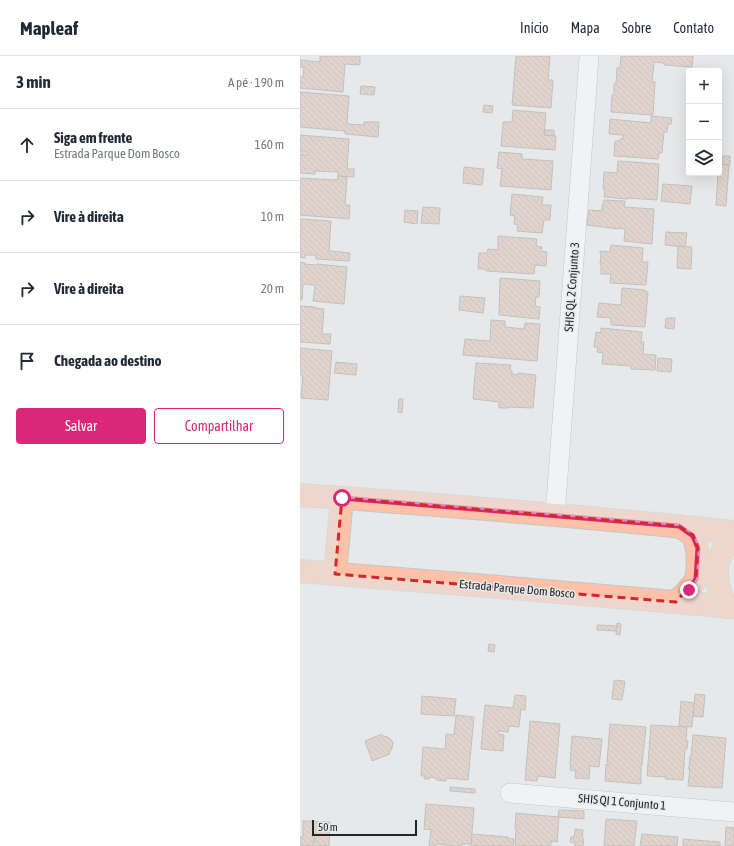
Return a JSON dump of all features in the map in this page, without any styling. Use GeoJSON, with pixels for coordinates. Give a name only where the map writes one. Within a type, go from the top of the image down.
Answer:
{"type":"FeatureCollection","features":[{"type":"Feature","properties":{"kind":"main road"},"geometry":{"type":"LineString","coordinates":[[300,495],[679,526],[734,532]]}},
{"type":"Feature","properties":{"kind":"main road"},"geometry":{"type":"LineString","coordinates":[[335,574],[342,498]]}},
{"type":"Feature","properties":{"kind":"main road"},"geometry":{"type":"LineString","coordinates":[[676,602],[689,590],[696,579],[698,548],[693,536],[679,526]]}},
{"type":"Feature","properties":{"kind":"main road"},"geometry":{"type":"LineString","coordinates":[[730,607],[720,590],[718,563],[724,548],[734,537]]}},
{"type":"Feature","properties":{"kind":"main road","name":"Estrada Parque Dom Bosco"},"geometry":{"type":"LineString","coordinates":[[300,571],[730,607]]}},
{"type":"Feature","properties":{"kind":"street","name":"SHIS QL 2 Conjunto 3"},"geometry":{"type":"LineString","coordinates":[[555,516],[589,58]]}},
{"type":"Feature","properties":{"kind":"street","name":"SHIS QI 1 Conjunto 1"},"geometry":{"type":"LineString","coordinates":[[510,793],[734,812]]}},
{"type":"Feature","properties":{"kind":"highlighted area"},"geometry":{"type":"Polygon","coordinates":[[[342,498],[679,526],[693,535],[698,548],[696,579],[676,602],[335,574],[342,498]]]}},
{"type":"Feature","properties":{"kind":"building"},"geometry":{"type":"Polygon","coordinates":[[[320,56],[360,56],[360,65],[345,64],[343,92],[300,88],[300,77],[303,77],[304,68],[300,67],[300,60],[320,62],[320,56]]]}},
{"type":"Feature","properties":{"kind":"building"},"geometry":{"type":"Polygon","coordinates":[[[516,56],[550,56],[548,80],[553,80],[551,108],[512,105],[516,56]]]}},
{"type":"Feature","properties":{"kind":"building"},"geometry":{"type":"Polygon","coordinates":[[[621,56],[693,56],[692,67],[664,65],[664,63],[654,62],[652,81],[655,82],[653,115],[611,112],[612,95],[614,95],[614,84],[616,84],[617,68],[620,68],[621,56]]]}},
{"type":"Feature","properties":{"kind":"building"},"geometry":{"type":"Polygon","coordinates":[[[361,86],[375,87],[374,95],[360,94],[361,86]]]}},
{"type":"Feature","properties":{"kind":"building"},"geometry":{"type":"Polygon","coordinates":[[[300,92],[349,96],[347,124],[364,125],[364,122],[379,122],[378,137],[345,134],[345,131],[300,127],[300,92]]]}},
{"type":"Feature","properties":{"kind":"building"},"geometry":{"type":"Polygon","coordinates":[[[484,105],[493,106],[492,113],[483,112],[484,105]]]}},
{"type":"Feature","properties":{"kind":"building"},"geometry":{"type":"Polygon","coordinates":[[[513,110],[546,113],[544,135],[556,136],[555,150],[501,146],[503,122],[512,122],[513,110]]]}},
{"type":"Feature","properties":{"kind":"building"},"geometry":{"type":"Polygon","coordinates":[[[651,116],[672,118],[671,124],[668,124],[667,132],[664,132],[662,153],[659,153],[658,159],[614,156],[615,141],[623,139],[623,135],[609,134],[610,119],[651,123],[651,116]]]}},
{"type":"Feature","properties":{"kind":"building"},"geometry":{"type":"Polygon","coordinates":[[[545,130],[554,130],[554,136],[544,135],[545,130]]]}},
{"type":"Feature","properties":{"kind":"building"},"geometry":{"type":"Polygon","coordinates":[[[300,135],[349,139],[347,169],[354,169],[354,177],[338,176],[338,172],[315,171],[315,174],[300,173],[300,154],[307,155],[308,152],[300,152],[300,135]]]}},
{"type":"Feature","properties":{"kind":"building"},"geometry":{"type":"Polygon","coordinates":[[[499,152],[522,154],[522,159],[553,161],[551,190],[500,186],[502,169],[497,168],[499,152]]]}},
{"type":"Feature","properties":{"kind":"building"},"geometry":{"type":"Polygon","coordinates":[[[723,156],[730,156],[730,165],[722,164],[723,156]]]}},
{"type":"Feature","properties":{"kind":"building"},"geometry":{"type":"Polygon","coordinates":[[[618,161],[659,164],[657,200],[604,197],[604,172],[617,173],[618,161]]]}},
{"type":"Feature","properties":{"kind":"building"},"geometry":{"type":"Polygon","coordinates":[[[722,164],[729,165],[726,206],[716,205],[718,176],[722,176],[722,164]]]}},
{"type":"Feature","properties":{"kind":"building"},"geometry":{"type":"Polygon","coordinates":[[[464,167],[484,169],[482,185],[463,183],[464,167]]]}},
{"type":"Feature","properties":{"kind":"building"},"geometry":{"type":"Polygon","coordinates":[[[338,176],[347,177],[345,205],[350,205],[349,219],[300,215],[300,178],[337,180],[338,176]]]}},
{"type":"Feature","properties":{"kind":"building"},"geometry":{"type":"Polygon","coordinates":[[[663,184],[692,186],[690,204],[661,201],[663,184]]]}},
{"type":"Feature","properties":{"kind":"building"},"geometry":{"type":"Polygon","coordinates":[[[512,194],[543,197],[542,205],[551,205],[550,220],[544,220],[542,233],[517,231],[518,225],[514,224],[515,216],[510,215],[512,194]]]}},
{"type":"Feature","properties":{"kind":"building"},"geometry":{"type":"Polygon","coordinates":[[[604,200],[625,201],[624,207],[654,209],[652,244],[624,241],[625,229],[587,225],[589,210],[602,211],[604,200]]]}},
{"type":"Feature","properties":{"kind":"building"},"geometry":{"type":"Polygon","coordinates":[[[423,207],[440,208],[439,224],[421,223],[423,207]]]}},
{"type":"Feature","properties":{"kind":"building"},"geometry":{"type":"Polygon","coordinates":[[[405,210],[418,211],[417,224],[404,222],[405,210]]]}},
{"type":"Feature","properties":{"kind":"building"},"geometry":{"type":"Polygon","coordinates":[[[300,219],[331,221],[329,251],[350,253],[349,261],[316,259],[316,255],[305,255],[305,258],[300,257],[300,219]]]}},
{"type":"Feature","properties":{"kind":"building"},"geometry":{"type":"Polygon","coordinates":[[[666,232],[687,233],[685,247],[665,245],[666,232]]]}},
{"type":"Feature","properties":{"kind":"building"},"geometry":{"type":"Polygon","coordinates":[[[498,236],[537,239],[536,246],[542,247],[541,251],[547,252],[546,266],[535,265],[534,274],[486,271],[486,269],[478,269],[479,253],[487,253],[488,249],[498,250],[498,236]]]}},
{"type":"Feature","properties":{"kind":"building"},"geometry":{"type":"Polygon","coordinates":[[[611,245],[643,248],[642,262],[648,262],[646,285],[610,283],[611,274],[601,274],[600,251],[610,252],[611,245]]]}},
{"type":"Feature","properties":{"kind":"building"},"geometry":{"type":"Polygon","coordinates":[[[678,246],[692,247],[691,269],[677,268],[678,246]]]}},
{"type":"Feature","properties":{"kind":"building"},"geometry":{"type":"Polygon","coordinates":[[[300,262],[305,264],[347,267],[344,304],[313,301],[315,285],[303,284],[302,300],[300,300],[300,262]]]}},
{"type":"Feature","properties":{"kind":"building"},"geometry":{"type":"Polygon","coordinates":[[[500,278],[540,281],[539,297],[536,297],[535,306],[540,307],[539,319],[499,315],[500,278]]]}},
{"type":"Feature","properties":{"kind":"building"},"geometry":{"type":"Polygon","coordinates":[[[622,288],[645,290],[648,292],[645,327],[611,325],[611,318],[597,317],[599,303],[621,305],[622,288]]]}},
{"type":"Feature","properties":{"kind":"building"},"geometry":{"type":"Polygon","coordinates":[[[460,296],[485,298],[483,313],[459,310],[460,296]]]}},
{"type":"Feature","properties":{"kind":"building"},"geometry":{"type":"Polygon","coordinates":[[[300,306],[324,309],[322,334],[331,334],[330,344],[300,342],[300,306]]]}},
{"type":"Feature","properties":{"kind":"building"},"geometry":{"type":"Polygon","coordinates":[[[666,318],[675,318],[674,329],[665,328],[666,318]]]}},
{"type":"Feature","properties":{"kind":"building"},"geometry":{"type":"Polygon","coordinates":[[[491,320],[505,321],[505,327],[524,329],[525,323],[540,324],[537,361],[463,355],[465,339],[490,341],[491,320]]]}},
{"type":"Feature","properties":{"kind":"building"},"geometry":{"type":"Polygon","coordinates":[[[601,328],[642,332],[641,342],[644,342],[643,354],[656,355],[655,370],[631,369],[631,366],[602,364],[603,353],[597,352],[598,347],[594,347],[596,332],[601,333],[601,328]]]}},
{"type":"Feature","properties":{"kind":"building"},"geometry":{"type":"Polygon","coordinates":[[[300,348],[332,351],[328,400],[301,398],[303,375],[300,375],[300,348]]]}},
{"type":"Feature","properties":{"kind":"building"},"geometry":{"type":"Polygon","coordinates":[[[658,358],[672,359],[671,372],[657,371],[658,358]]]}},
{"type":"Feature","properties":{"kind":"building"},"geometry":{"type":"Polygon","coordinates":[[[336,362],[357,364],[356,375],[334,373],[336,362]]]}},
{"type":"Feature","properties":{"kind":"building"},"geometry":{"type":"Polygon","coordinates":[[[476,363],[511,365],[510,370],[512,371],[512,374],[518,375],[518,373],[536,375],[533,408],[499,408],[499,402],[473,399],[476,363]]]}},
{"type":"Feature","properties":{"kind":"building"},"geometry":{"type":"Polygon","coordinates":[[[399,399],[403,399],[402,413],[398,412],[399,399]]]}},
{"type":"Feature","properties":{"kind":"building"},"geometry":{"type":"Polygon","coordinates":[[[617,623],[621,624],[620,635],[616,634],[617,623]]]}},
{"type":"Feature","properties":{"kind":"building"},"geometry":{"type":"Polygon","coordinates":[[[597,625],[617,626],[616,631],[597,630],[597,625]]]}},
{"type":"Feature","properties":{"kind":"building"},"geometry":{"type":"Polygon","coordinates":[[[489,644],[495,645],[494,652],[488,651],[489,644]]]}},
{"type":"Feature","properties":{"kind":"building"},"geometry":{"type":"Polygon","coordinates":[[[615,680],[625,682],[622,700],[612,699],[615,680]]]}},
{"type":"Feature","properties":{"kind":"building"},"geometry":{"type":"Polygon","coordinates":[[[695,694],[705,695],[703,717],[693,716],[695,694]]]}},
{"type":"Feature","properties":{"kind":"building"},"geometry":{"type":"Polygon","coordinates":[[[515,695],[526,696],[525,710],[521,709],[519,727],[509,726],[508,732],[498,731],[498,734],[504,735],[503,751],[481,749],[485,705],[513,708],[515,695]]]}},
{"type":"Feature","properties":{"kind":"building"},"geometry":{"type":"Polygon","coordinates":[[[422,696],[456,699],[454,716],[421,714],[422,696]]]}},
{"type":"Feature","properties":{"kind":"building"},"geometry":{"type":"Polygon","coordinates":[[[681,701],[694,703],[692,727],[679,726],[681,701]]]}},
{"type":"Feature","properties":{"kind":"building"},"geometry":{"type":"Polygon","coordinates":[[[456,715],[474,717],[468,780],[446,778],[446,781],[436,780],[436,778],[429,777],[429,779],[424,779],[425,776],[421,776],[423,747],[445,749],[446,734],[454,735],[456,715]]]}},
{"type":"Feature","properties":{"kind":"building"},"geometry":{"type":"Polygon","coordinates":[[[530,721],[560,724],[555,778],[538,776],[537,781],[525,780],[530,721]]]}},
{"type":"Feature","properties":{"kind":"building"},"geometry":{"type":"Polygon","coordinates":[[[610,724],[646,727],[641,765],[641,784],[605,781],[606,764],[608,765],[610,724]]]}},
{"type":"Feature","properties":{"kind":"building"},"geometry":{"type":"Polygon","coordinates":[[[651,725],[687,727],[686,741],[688,741],[687,749],[685,749],[683,780],[647,776],[651,725]]]}},
{"type":"Feature","properties":{"kind":"building"},"geometry":{"type":"Polygon","coordinates":[[[382,734],[393,742],[389,753],[390,754],[372,761],[365,741],[382,734]]]}},
{"type":"Feature","properties":{"kind":"building"},"geometry":{"type":"Polygon","coordinates":[[[693,735],[726,738],[722,788],[688,786],[690,769],[688,769],[693,735]]]}},
{"type":"Feature","properties":{"kind":"building"},"geometry":{"type":"Polygon","coordinates":[[[572,736],[602,739],[599,767],[590,766],[589,779],[575,778],[576,771],[570,770],[572,736]]]}},
{"type":"Feature","properties":{"kind":"building"},"geometry":{"type":"Polygon","coordinates":[[[450,787],[475,789],[475,793],[450,791],[450,787]]]}},
{"type":"Feature","properties":{"kind":"building"},"geometry":{"type":"Polygon","coordinates":[[[426,804],[474,808],[471,844],[462,844],[462,846],[458,846],[436,844],[435,846],[429,846],[431,830],[424,829],[426,804]]]}},
{"type":"Feature","properties":{"kind":"building"},"geometry":{"type":"Polygon","coordinates":[[[559,810],[584,811],[584,819],[558,817],[559,810]]]}},
{"type":"Feature","properties":{"kind":"building"},"geometry":{"type":"Polygon","coordinates":[[[516,813],[559,817],[557,842],[551,841],[551,846],[515,846],[516,813]]]}},
{"type":"Feature","properties":{"kind":"building"},"geometry":{"type":"Polygon","coordinates":[[[606,819],[637,821],[634,846],[604,846],[606,819]]]}},
{"type":"Feature","properties":{"kind":"building"},"geometry":{"type":"Polygon","coordinates":[[[303,821],[330,822],[329,846],[315,846],[314,838],[313,846],[300,846],[300,837],[303,837],[303,821]]]}},
{"type":"Feature","properties":{"kind":"building"},"geometry":{"type":"Polygon","coordinates":[[[726,827],[734,828],[734,846],[725,846],[726,827]]]}},
{"type":"Feature","properties":{"kind":"building"},"geometry":{"type":"Polygon","coordinates":[[[575,829],[583,830],[583,846],[575,846],[575,843],[570,842],[571,837],[574,837],[575,829]]]}},
{"type":"Feature","properties":{"kind":"building"},"geometry":{"type":"Polygon","coordinates":[[[472,834],[508,837],[507,838],[514,839],[513,846],[471,846],[472,834]]]}},
{"type":"Feature","properties":{"kind":"building"},"geometry":{"type":"Polygon","coordinates":[[[642,834],[678,837],[677,846],[640,846],[642,834]]]}},
{"type":"Feature","properties":{"kind":"building"},"geometry":{"type":"Polygon","coordinates":[[[683,839],[720,842],[720,846],[683,846],[683,839]]]}},
{"type":"Feature","properties":{"kind":"route"},"geometry":{"type":"LineString","coordinates":[[342,498],[679,526],[693,536],[698,548],[696,579],[689,590]]}}]}
